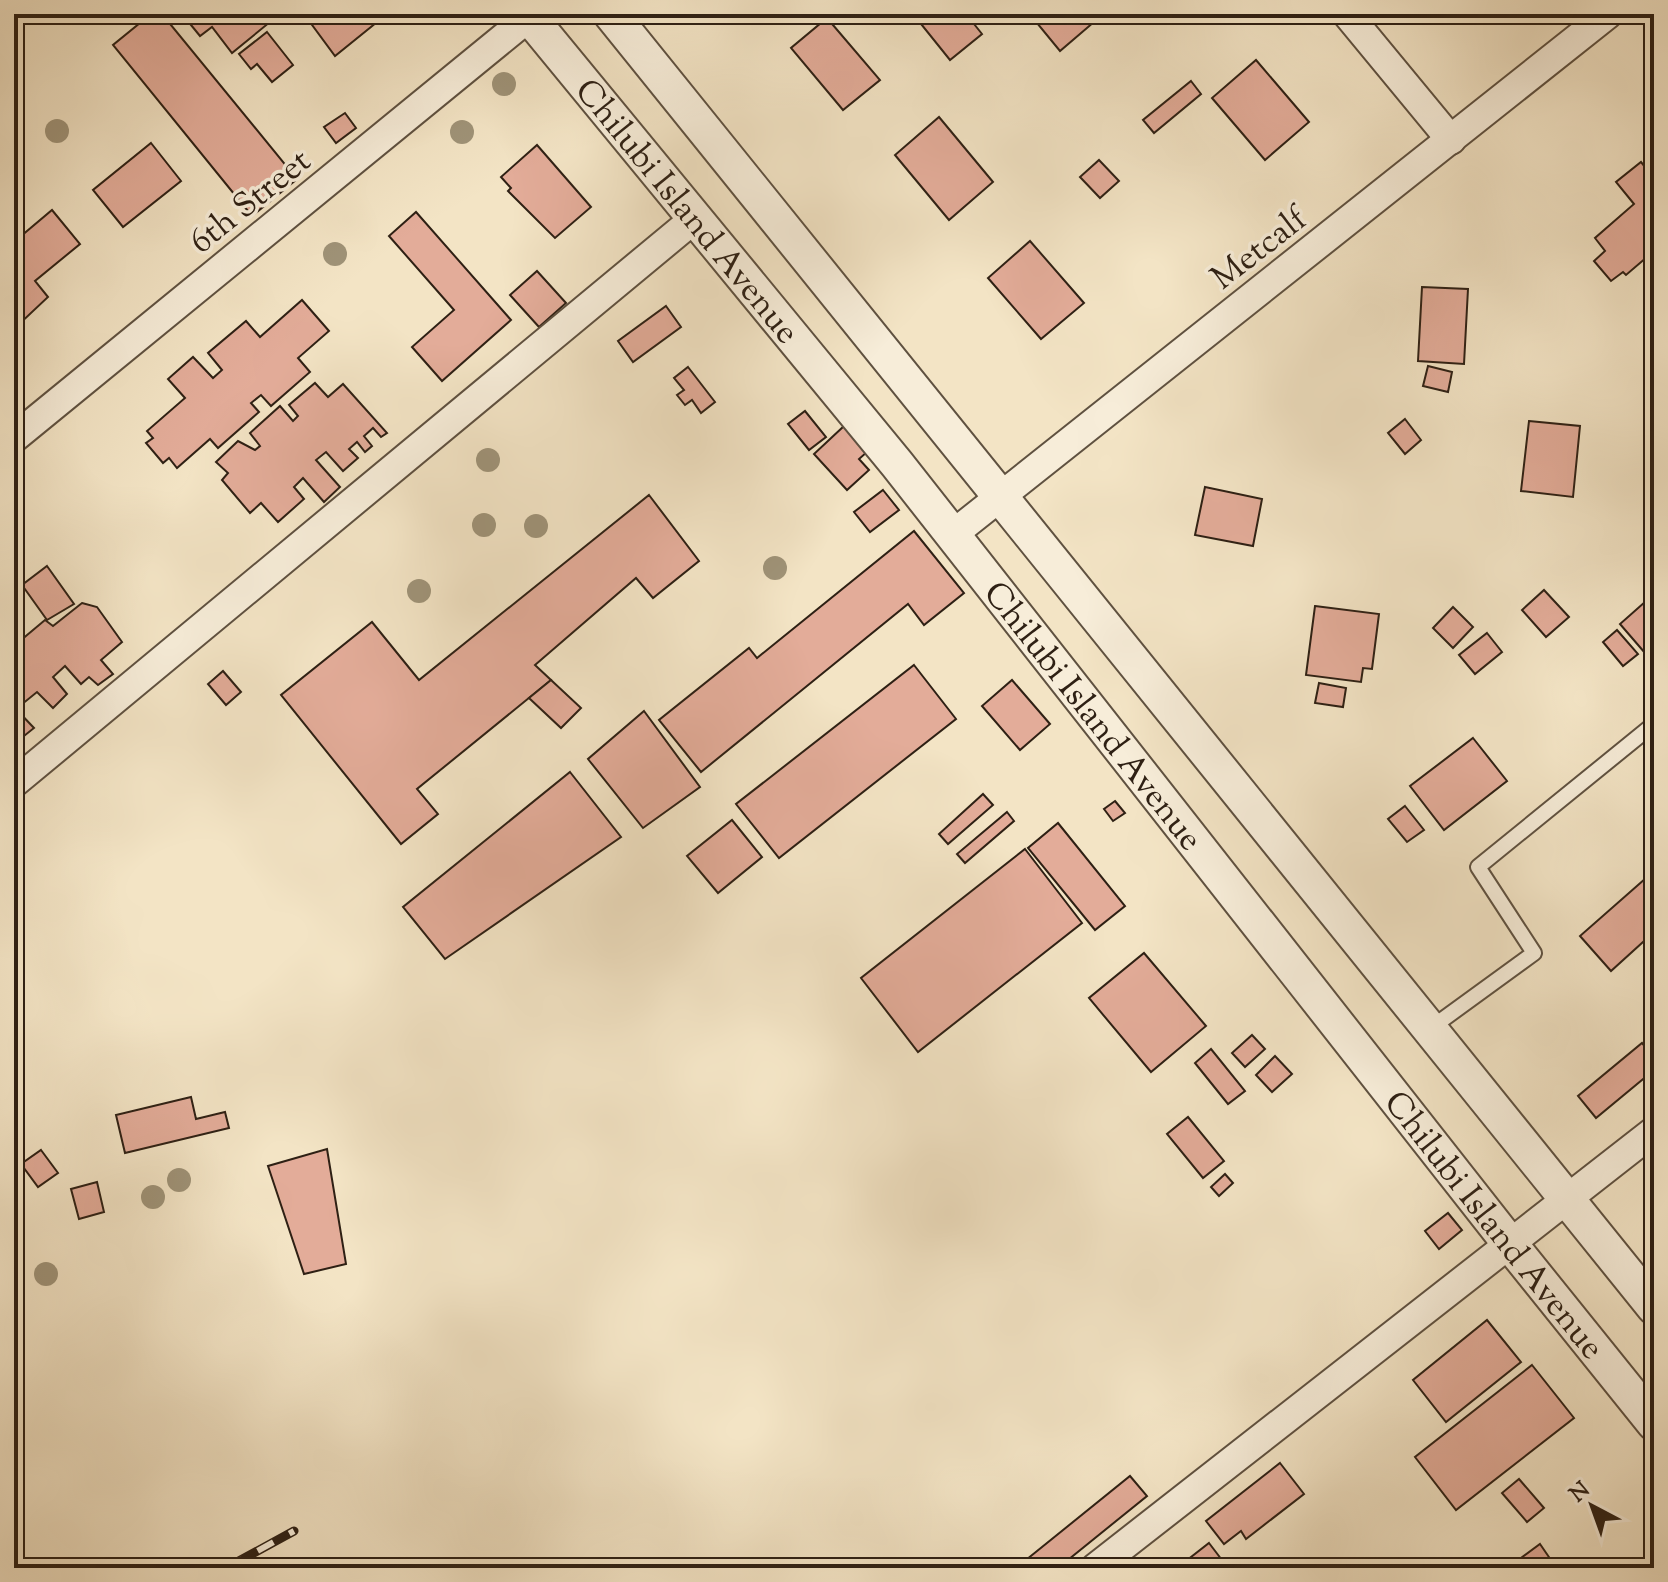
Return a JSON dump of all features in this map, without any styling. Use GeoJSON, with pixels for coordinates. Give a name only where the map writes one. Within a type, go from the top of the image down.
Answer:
{"type":"FeatureCollection","features":[{"type":"Feature","properties":{"kind":"street","name":"Chilubi Island Avenue"},"geometry":{"type":"LineString","coordinates":[[611,14],[1003,496],[1654,1307]]}},
{"type":"Feature","properties":{"kind":"street"},"geometry":{"type":"LineString","coordinates":[[1347,14],[1451,140]]}},
{"type":"Feature","properties":{"kind":"street","name":"Metcalf"},"geometry":{"type":"LineString","coordinates":[[952,535],[1608,14]]}},
{"type":"Feature","properties":{"kind":"street","name":"Chilubi Island Avenue"},"geometry":{"type":"LineString","coordinates":[[528,15],[952,535],[1654,1423]]}},
{"type":"Feature","properties":{"kind":"street","name":"6th Street"},"geometry":{"type":"LineString","coordinates":[[14,438],[528,15]]}},
{"type":"Feature","properties":{"kind":"street"},"geometry":{"type":"LineString","coordinates":[[14,783],[694,219]]}},
{"type":"Feature","properties":{"kind":"street"},"geometry":{"type":"LineString","coordinates":[[1095,1568],[1654,1131]]}},
{"type":"Feature","properties":{"kind":"lane"},"geometry":{"type":"LineString","coordinates":[[1431,1028],[1534,953],[1478,867],[1654,724]]}},
{"type":"Feature","properties":{"kind":"building"},"geometry":{"type":"Polygon","coordinates":[[[151,14],[162,14],[297,179],[252,216],[113,45],[151,14]]]}},
{"type":"Feature","properties":{"kind":"building"},"geometry":{"type":"Polygon","coordinates":[[[182,14],[263,14],[270,22],[232,53],[212,27],[200,36],[182,14]]]}},
{"type":"Feature","properties":{"kind":"building"},"geometry":{"type":"Polygon","coordinates":[[[304,14],[387,14],[335,56],[304,14]]]}},
{"type":"Feature","properties":{"kind":"building"},"geometry":{"type":"Polygon","coordinates":[[[913,14],[966,14],[982,34],[950,60],[913,14]]]}},
{"type":"Feature","properties":{"kind":"building"},"geometry":{"type":"Polygon","coordinates":[[[1036,14],[1101,16],[1060,51],[1032,17],[1036,14]]]}},
{"type":"Feature","properties":{"kind":"building"},"geometry":{"type":"Polygon","coordinates":[[[827,18],[880,80],[843,110],[791,48],[827,18]]]}},
{"type":"Feature","properties":{"kind":"building"},"geometry":{"type":"Polygon","coordinates":[[[267,32],[293,65],[272,82],[257,64],[251,69],[239,54],[267,32]]]}},
{"type":"Feature","properties":{"kind":"building"},"geometry":{"type":"Polygon","coordinates":[[[1256,60],[1309,122],[1265,160],[1212,98],[1256,60]]]}},
{"type":"Feature","properties":{"kind":"building"},"geometry":{"type":"Polygon","coordinates":[[[1191,81],[1201,94],[1154,133],[1143,120],[1191,81]]]}},
{"type":"Feature","properties":{"kind":"building"},"geometry":{"type":"Polygon","coordinates":[[[345,113],[356,128],[336,143],[324,127],[345,113]]]}},
{"type":"Feature","properties":{"kind":"building"},"geometry":{"type":"Polygon","coordinates":[[[939,117],[993,182],[949,220],[895,155],[939,117]]]}},
{"type":"Feature","properties":{"kind":"building"},"geometry":{"type":"Polygon","coordinates":[[[151,143],[181,181],[123,227],[93,190],[151,143]]]}},
{"type":"Feature","properties":{"kind":"building"},"geometry":{"type":"Polygon","coordinates":[[[537,145],[591,207],[555,238],[508,191],[511,188],[501,177],[537,145]]]}},
{"type":"Feature","properties":{"kind":"building"},"geometry":{"type":"Polygon","coordinates":[[[1099,160],[1119,181],[1100,198],[1080,177],[1099,160]]]}},
{"type":"Feature","properties":{"kind":"building"},"geometry":{"type":"Polygon","coordinates":[[[1641,162],[1654,178],[1654,251],[1626,275],[1623,272],[1611,281],[1594,261],[1605,251],[1595,238],[1634,204],[1616,182],[1641,162]]]}},
{"type":"Feature","properties":{"kind":"building"},"geometry":{"type":"Polygon","coordinates":[[[52,210],[80,244],[35,281],[48,297],[14,329],[14,242],[52,210]]]}},
{"type":"Feature","properties":{"kind":"building"},"geometry":{"type":"Polygon","coordinates":[[[416,212],[511,320],[442,381],[412,347],[454,310],[389,236],[416,212]]]}},
{"type":"Feature","properties":{"kind":"building"},"geometry":{"type":"Polygon","coordinates":[[[1030,241],[1084,303],[1041,339],[988,278],[1030,241]]]}},
{"type":"Feature","properties":{"kind":"building"},"geometry":{"type":"Polygon","coordinates":[[[537,271],[566,303],[539,327],[510,295],[537,271]]]}},
{"type":"Feature","properties":{"kind":"building"},"geometry":{"type":"Polygon","coordinates":[[[1422,287],[1468,289],[1464,364],[1418,361],[1422,287]]]}},
{"type":"Feature","properties":{"kind":"building"},"geometry":{"type":"Polygon","coordinates":[[[302,300],[329,331],[298,358],[310,372],[271,406],[261,395],[251,403],[259,412],[218,448],[210,439],[177,468],[169,458],[163,463],[146,443],[153,438],[147,431],[185,398],[168,379],[193,357],[213,378],[222,370],[208,353],[246,321],[260,337],[302,300]]]}},
{"type":"Feature","properties":{"kind":"building"},"geometry":{"type":"Polygon","coordinates":[[[666,306],[681,327],[633,362],[618,341],[666,306]]]}},
{"type":"Feature","properties":{"kind":"building"},"geometry":{"type":"Polygon","coordinates":[[[1428,366],[1452,372],[1448,392],[1423,386],[1428,366]]]}},
{"type":"Feature","properties":{"kind":"building"},"geometry":{"type":"Polygon","coordinates":[[[688,367],[715,402],[701,413],[692,400],[685,405],[677,395],[684,390],[674,378],[688,367]]]}},
{"type":"Feature","properties":{"kind":"building"},"geometry":{"type":"Polygon","coordinates":[[[315,383],[328,397],[343,384],[387,433],[381,437],[373,428],[364,436],[372,446],[365,452],[357,442],[349,449],[358,458],[343,471],[326,452],[316,460],[340,487],[324,502],[303,478],[294,487],[304,499],[278,522],[261,503],[250,513],[222,480],[228,473],[216,462],[238,441],[255,450],[260,446],[250,433],[280,406],[293,421],[298,416],[289,405],[315,383]]]}},
{"type":"Feature","properties":{"kind":"building"},"geometry":{"type":"Polygon","coordinates":[[[805,411],[826,437],[809,450],[788,424],[805,411]]]}},
{"type":"Feature","properties":{"kind":"building"},"geometry":{"type":"Polygon","coordinates":[[[1405,419],[1421,440],[1405,454],[1388,433],[1405,419]]]}},
{"type":"Feature","properties":{"kind":"building"},"geometry":{"type":"Polygon","coordinates":[[[1529,421],[1580,426],[1573,497],[1521,491],[1529,421]]]}},
{"type":"Feature","properties":{"kind":"building"},"geometry":{"type":"Polygon","coordinates":[[[844,426],[867,452],[859,459],[869,470],[847,490],[814,454],[844,426]]]}},
{"type":"Feature","properties":{"kind":"building"},"geometry":{"type":"Polygon","coordinates":[[[1205,487],[1262,499],[1253,546],[1195,535],[1205,487]]]}},
{"type":"Feature","properties":{"kind":"building"},"geometry":{"type":"Polygon","coordinates":[[[883,490],[899,510],[870,532],[854,512],[883,490]]]}},
{"type":"Feature","properties":{"kind":"building"},"geometry":{"type":"Polygon","coordinates":[[[649,495],[699,561],[653,598],[636,578],[535,665],[551,680],[417,789],[438,814],[401,844],[281,695],[372,622],[419,680],[649,495]]]}},
{"type":"Feature","properties":{"kind":"building"},"geometry":{"type":"Polygon","coordinates":[[[914,531],[964,593],[924,625],[908,604],[701,772],[659,720],[749,648],[757,658],[914,531]]]}},
{"type":"Feature","properties":{"kind":"building"},"geometry":{"type":"Polygon","coordinates":[[[47,566],[74,604],[47,620],[22,585],[47,566]]]}},
{"type":"Feature","properties":{"kind":"building"},"geometry":{"type":"Polygon","coordinates":[[[14,574],[19,581],[14,601],[14,574]]]}},
{"type":"Feature","properties":{"kind":"building"},"geometry":{"type":"Polygon","coordinates":[[[1544,590],[1569,617],[1546,637],[1522,610],[1544,590]]]}},
{"type":"Feature","properties":{"kind":"building"},"geometry":{"type":"Polygon","coordinates":[[[1654,594],[1654,657],[1651,660],[1620,624],[1654,594]]]}},
{"type":"Feature","properties":{"kind":"building"},"geometry":{"type":"Polygon","coordinates":[[[82,603],[97,607],[122,642],[101,660],[113,674],[98,685],[89,677],[81,684],[65,666],[53,677],[67,694],[53,708],[37,692],[16,709],[34,728],[14,744],[14,646],[45,620],[53,626],[82,603]]]}},
{"type":"Feature","properties":{"kind":"building"},"geometry":{"type":"Polygon","coordinates":[[[1315,606],[1379,614],[1372,669],[1363,668],[1361,682],[1306,675],[1315,606]]]}},
{"type":"Feature","properties":{"kind":"building"},"geometry":{"type":"Polygon","coordinates":[[[1453,607],[1473,627],[1453,648],[1433,628],[1453,607]]]}},
{"type":"Feature","properties":{"kind":"building"},"geometry":{"type":"Polygon","coordinates":[[[1617,630],[1638,654],[1623,666],[1603,642],[1617,630]]]}},
{"type":"Feature","properties":{"kind":"building"},"geometry":{"type":"Polygon","coordinates":[[[1487,633],[1502,652],[1475,674],[1459,655],[1487,633]]]}},
{"type":"Feature","properties":{"kind":"building"},"geometry":{"type":"Polygon","coordinates":[[[914,665],[956,719],[779,858],[736,804],[914,665]]]}},
{"type":"Feature","properties":{"kind":"building"},"geometry":{"type":"Polygon","coordinates":[[[223,671],[241,692],[226,705],[208,684],[223,671]]]}},
{"type":"Feature","properties":{"kind":"building"},"geometry":{"type":"Polygon","coordinates":[[[551,680],[581,708],[561,728],[529,698],[551,680]]]}},
{"type":"Feature","properties":{"kind":"building"},"geometry":{"type":"Polygon","coordinates":[[[1012,680],[1050,724],[1020,750],[982,706],[1012,680]]]}},
{"type":"Feature","properties":{"kind":"building"},"geometry":{"type":"Polygon","coordinates":[[[1319,683],[1346,688],[1343,707],[1315,703],[1319,683]]]}},
{"type":"Feature","properties":{"kind":"building"},"geometry":{"type":"Polygon","coordinates":[[[644,711],[700,787],[643,828],[588,759],[644,711]]]}},
{"type":"Feature","properties":{"kind":"building"},"geometry":{"type":"Polygon","coordinates":[[[1473,738],[1507,781],[1444,830],[1410,786],[1473,738]]]}},
{"type":"Feature","properties":{"kind":"building"},"geometry":{"type":"Polygon","coordinates":[[[570,772],[621,837],[445,959],[403,907],[570,772]]]}},
{"type":"Feature","properties":{"kind":"building"},"geometry":{"type":"Polygon","coordinates":[[[983,794],[993,805],[948,844],[939,834],[983,794]]]}},
{"type":"Feature","properties":{"kind":"building"},"geometry":{"type":"Polygon","coordinates":[[[1115,801],[1125,813],[1113,821],[1104,809],[1115,801]]]}},
{"type":"Feature","properties":{"kind":"building"},"geometry":{"type":"Polygon","coordinates":[[[1405,806],[1424,830],[1407,842],[1388,819],[1405,806]]]}},
{"type":"Feature","properties":{"kind":"building"},"geometry":{"type":"Polygon","coordinates":[[[1007,812],[1014,821],[965,863],[957,854],[1007,812]]]}},
{"type":"Feature","properties":{"kind":"building"},"geometry":{"type":"Polygon","coordinates":[[[732,820],[762,857],[718,893],[687,856],[732,820]]]}},
{"type":"Feature","properties":{"kind":"building"},"geometry":{"type":"Polygon","coordinates":[[[1058,823],[1125,906],[1095,930],[1028,848],[1058,823]]]}},
{"type":"Feature","properties":{"kind":"building"},"geometry":{"type":"Polygon","coordinates":[[[1025,849],[1082,923],[918,1052],[861,978],[1025,849]]]}},
{"type":"Feature","properties":{"kind":"building"},"geometry":{"type":"Polygon","coordinates":[[[1654,871],[1654,932],[1611,971],[1580,936],[1654,871]]]}},
{"type":"Feature","properties":{"kind":"building"},"geometry":{"type":"Polygon","coordinates":[[[1144,953],[1206,1026],[1151,1072],[1089,998],[1144,953]]]}},
{"type":"Feature","properties":{"kind":"building"},"geometry":{"type":"Polygon","coordinates":[[[1252,1035],[1265,1049],[1245,1067],[1232,1053],[1252,1035]]]}},
{"type":"Feature","properties":{"kind":"building"},"geometry":{"type":"Polygon","coordinates":[[[1642,1043],[1654,1057],[1654,1070],[1596,1118],[1578,1096],[1642,1043]]]}},
{"type":"Feature","properties":{"kind":"building"},"geometry":{"type":"Polygon","coordinates":[[[1211,1049],[1245,1091],[1228,1104],[1195,1063],[1211,1049]]]}},
{"type":"Feature","properties":{"kind":"building"},"geometry":{"type":"Polygon","coordinates":[[[1275,1056],[1292,1074],[1272,1092],[1256,1075],[1275,1056]]]}},
{"type":"Feature","properties":{"kind":"building"},"geometry":{"type":"Polygon","coordinates":[[[191,1097],[196,1119],[225,1112],[229,1128],[125,1153],[116,1115],[191,1097]]]}},
{"type":"Feature","properties":{"kind":"building"},"geometry":{"type":"Polygon","coordinates":[[[1188,1117],[1224,1161],[1203,1178],[1167,1134],[1188,1117]]]}},
{"type":"Feature","properties":{"kind":"building"},"geometry":{"type":"Polygon","coordinates":[[[327,1149],[346,1264],[304,1274],[268,1166],[327,1149]]]}},
{"type":"Feature","properties":{"kind":"building"},"geometry":{"type":"Polygon","coordinates":[[[41,1150],[58,1173],[38,1187],[21,1164],[41,1150]]]}},
{"type":"Feature","properties":{"kind":"building"},"geometry":{"type":"Polygon","coordinates":[[[1225,1174],[1233,1183],[1219,1196],[1211,1187],[1225,1174]]]}},
{"type":"Feature","properties":{"kind":"building"},"geometry":{"type":"Polygon","coordinates":[[[97,1182],[104,1212],[79,1219],[71,1189],[97,1182]]]}},
{"type":"Feature","properties":{"kind":"building"},"geometry":{"type":"Polygon","coordinates":[[[1448,1213],[1462,1230],[1439,1249],[1425,1231],[1448,1213]]]}},
{"type":"Feature","properties":{"kind":"building"},"geometry":{"type":"Polygon","coordinates":[[[1487,1320],[1521,1362],[1446,1422],[1413,1380],[1487,1320]]]}},
{"type":"Feature","properties":{"kind":"building"},"geometry":{"type":"Polygon","coordinates":[[[1532,1365],[1574,1418],[1456,1510],[1415,1457],[1532,1365]]]}},
{"type":"Feature","properties":{"kind":"building"},"geometry":{"type":"Polygon","coordinates":[[[1280,1463],[1304,1494],[1246,1539],[1241,1531],[1224,1544],[1206,1521],[1280,1463]]]}},
{"type":"Feature","properties":{"kind":"building"},"geometry":{"type":"Polygon","coordinates":[[[1130,1476],[1147,1496],[1058,1568],[1016,1568],[1130,1476]]]}},
{"type":"Feature","properties":{"kind":"building"},"geometry":{"type":"Polygon","coordinates":[[[1519,1479],[1544,1508],[1527,1522],[1502,1493],[1519,1479]]]}},
{"type":"Feature","properties":{"kind":"building"},"geometry":{"type":"Polygon","coordinates":[[[1209,1543],[1228,1568],[1177,1568],[1209,1543]]]}},
{"type":"Feature","properties":{"kind":"building"},"geometry":{"type":"Polygon","coordinates":[[[1540,1544],[1553,1563],[1546,1568],[1523,1568],[1517,1561],[1540,1544]]]}},
{"type":"Feature","properties":{"kind":"railway"},"geometry":{"type":"LineString","coordinates":[[226,1568],[294,1531]]}}]}
